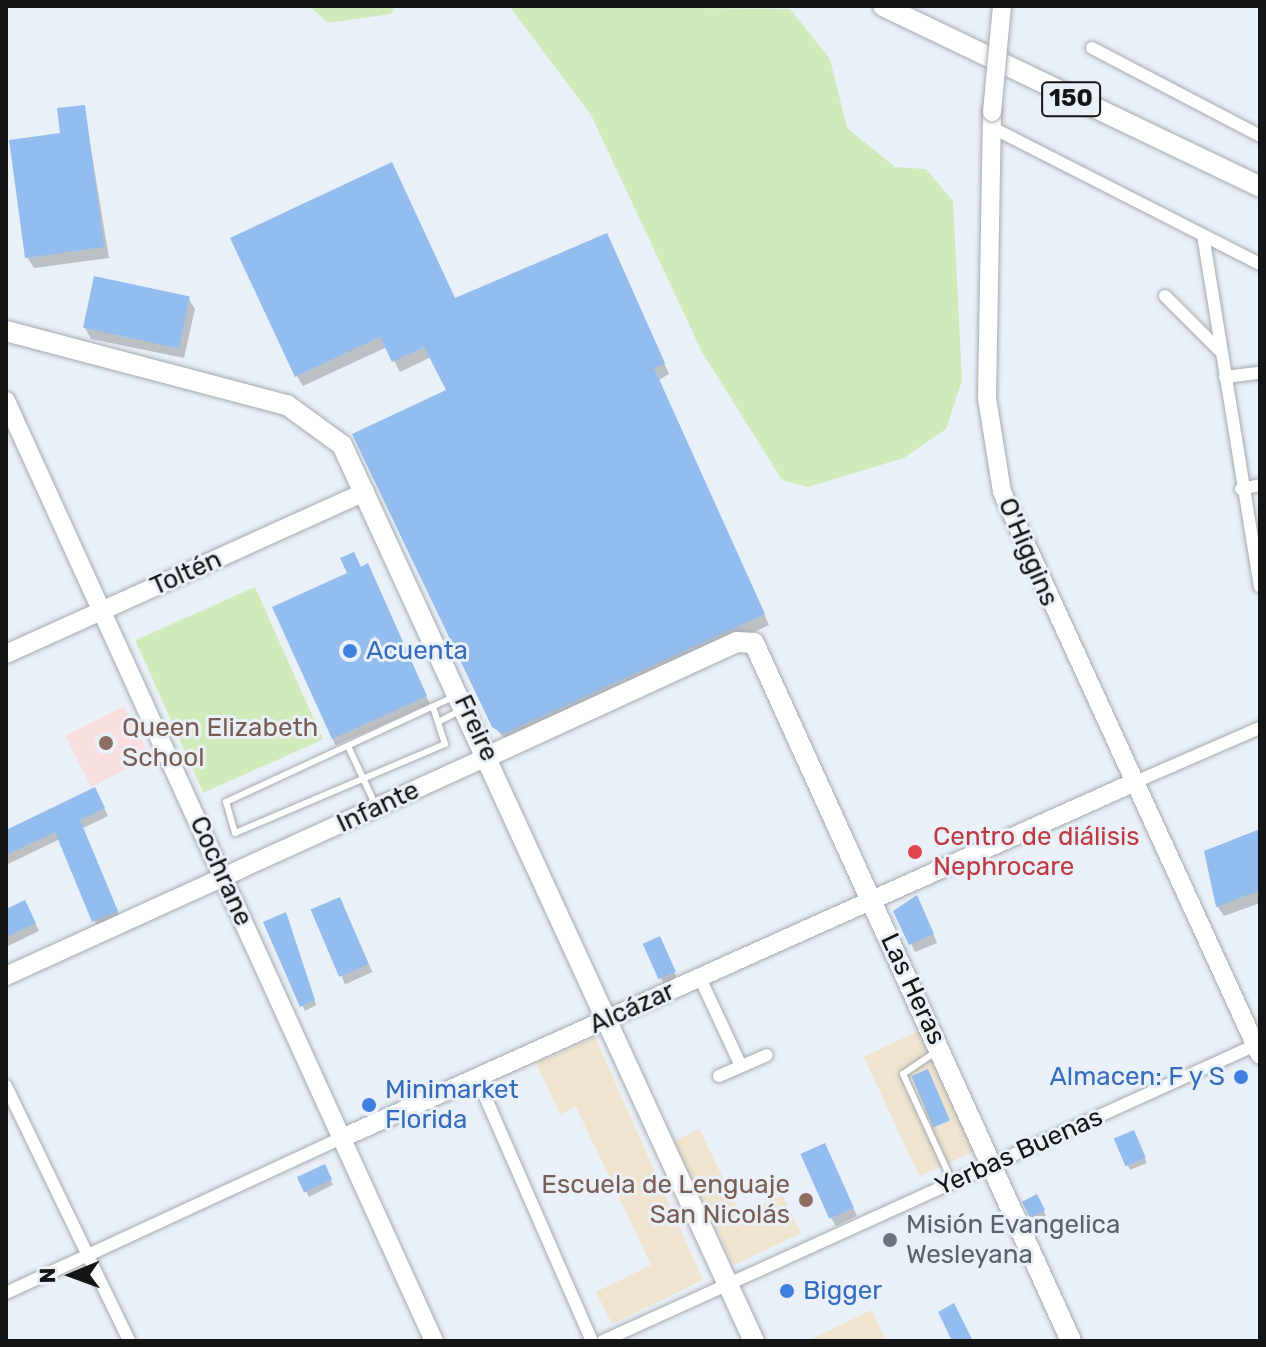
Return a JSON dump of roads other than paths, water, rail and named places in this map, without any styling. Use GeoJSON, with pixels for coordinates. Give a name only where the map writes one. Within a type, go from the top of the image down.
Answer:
{"type":"FeatureCollection","features":[{"type":"Feature","properties":{"kind":"main road","name":"150"},"geometry":{"type":"LineString","coordinates":[[883,6],[1260,187]]}},
{"type":"Feature","properties":{"kind":"main road","name":"Freire"},"geometry":{"type":"LineString","coordinates":[[6,331],[301,411],[342,445],[489,756],[754,1341]]}},
{"type":"Feature","properties":{"kind":"main road","name":"Infante"},"geometry":{"type":"LineString","coordinates":[[489,756],[750,641]]}},
{"type":"Feature","properties":{"kind":"main road","name":"Las Heras"},"geometry":{"type":"LineString","coordinates":[[750,641],[872,900],[1071,1341]]}},
{"type":"Feature","properties":{"kind":"street","name":"O'Higgins"},"geometry":{"type":"LineString","coordinates":[[1002,6],[992,119],[987,398],[995,466],[1022,547],[1259,1048]]}},
{"type":"Feature","properties":{"kind":"street"},"geometry":{"type":"LineString","coordinates":[[1092,48],[1260,136]]}},
{"type":"Feature","properties":{"kind":"street"},"geometry":{"type":"LineString","coordinates":[[992,119],[1260,264]]}},
{"type":"Feature","properties":{"kind":"street"},"geometry":{"type":"LineString","coordinates":[[1203,235],[1258,587]]}},
{"type":"Feature","properties":{"kind":"street"},"geometry":{"type":"LineString","coordinates":[[1165,296],[1221,352]]}},
{"type":"Feature","properties":{"kind":"street"},"geometry":{"type":"LineString","coordinates":[[1225,377],[1260,373]]}},
{"type":"Feature","properties":{"kind":"street","name":"Cochrane"},"geometry":{"type":"LineString","coordinates":[[6,401],[434,1341]]}},
{"type":"Feature","properties":{"kind":"street"},"geometry":{"type":"LineString","coordinates":[[1241,489],[1260,485]]}},
{"type":"Feature","properties":{"kind":"street","name":"Toltén"},"geometry":{"type":"LineString","coordinates":[[6,654],[365,492]]}},
{"type":"Feature","properties":{"kind":"street","name":"Alcázar"},"geometry":{"type":"LineString","coordinates":[[6,1293],[342,1138],[1260,728]]}},
{"type":"Feature","properties":{"kind":"street","name":"Infante"},"geometry":{"type":"LineString","coordinates":[[6,976],[489,756]]}},
{"type":"Feature","properties":{"kind":"street"},"geometry":{"type":"LineString","coordinates":[[700,978],[741,1066]]}},
{"type":"Feature","properties":{"kind":"street","name":"Yerbas Buenas"},"geometry":{"type":"LineString","coordinates":[[603,1341],[952,1181],[1259,1048]]}},
{"type":"Feature","properties":{"kind":"street"},"geometry":{"type":"LineString","coordinates":[[719,1076],[767,1055]]}},
{"type":"Feature","properties":{"kind":"street"},"geometry":{"type":"LineString","coordinates":[[477,1078],[592,1341]]}},
{"type":"Feature","properties":{"kind":"street"},"geometry":{"type":"LineString","coordinates":[[6,1086],[129,1341]]}},
{"type":"Feature","properties":{"kind":"lane"},"geometry":{"type":"LineString","coordinates":[[433,707],[445,744],[235,833],[226,802],[433,707],[463,701]]}},
{"type":"Feature","properties":{"kind":"lane"},"geometry":{"type":"LineString","coordinates":[[440,721],[463,701]]}},
{"type":"Feature","properties":{"kind":"lane"},"geometry":{"type":"LineString","coordinates":[[348,746],[377,808]]}},
{"type":"Feature","properties":{"kind":"lane"},"geometry":{"type":"LineString","coordinates":[[940,1049],[903,1074],[952,1181]]}},
{"type":"Feature","properties":{"kind":"place","name":"Acuenta"},"geometry":{"type":"Point","coordinates":[350,651]}},
{"type":"Feature","properties":{"kind":"place","name":"Queen Elizabeth School"},"geometry":{"type":"Point","coordinates":[106,743]}},
{"type":"Feature","properties":{"kind":"place","name":"Centro de diálisis Nephrocare"},"geometry":{"type":"Point","coordinates":[915,852]}},
{"type":"Feature","properties":{"kind":"place","name":"Almacen: F y S"},"geometry":{"type":"Point","coordinates":[1241,1077]}},
{"type":"Feature","properties":{"kind":"place","name":"Minimarket Florida"},"geometry":{"type":"Point","coordinates":[369,1105]}},
{"type":"Feature","properties":{"kind":"place","name":"Escuela de Lenguaje San Nicolás"},"geometry":{"type":"Point","coordinates":[806,1200]}},
{"type":"Feature","properties":{"kind":"place","name":"Misión Evangelica Wesleyana"},"geometry":{"type":"Point","coordinates":[890,1240]}},
{"type":"Feature","properties":{"kind":"place","name":"Bigger"},"geometry":{"type":"Point","coordinates":[787,1291]}}]}
